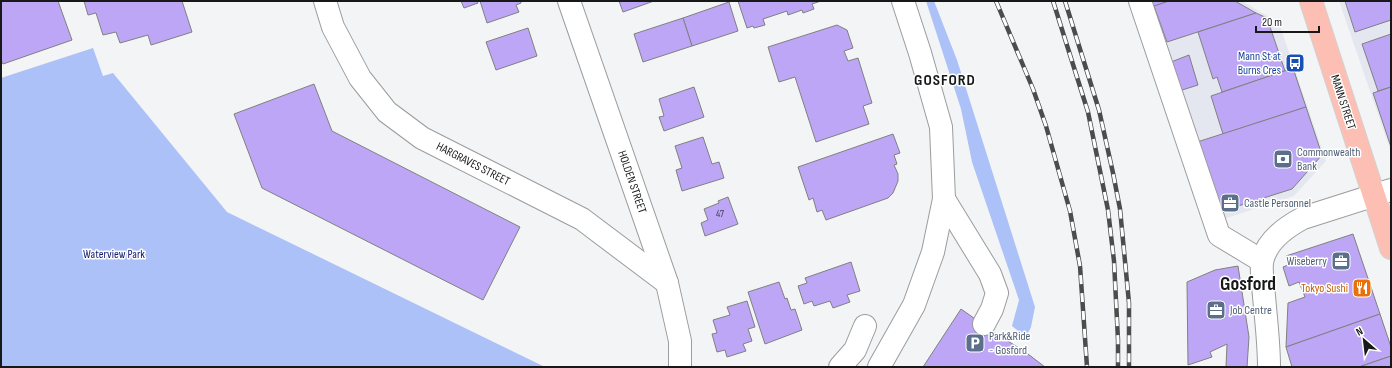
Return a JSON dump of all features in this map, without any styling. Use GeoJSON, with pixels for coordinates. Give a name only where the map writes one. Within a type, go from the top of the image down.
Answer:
{"type":"FeatureCollection","features":[{"type":"Feature","properties":{"kind":"main road","name":"MANN STREET"},"geometry":{"type":"LineString","coordinates":[[1311,1],[1382,192],[1391,248]]}},
{"type":"Feature","properties":{"kind":"street","name":"HARGRAVES STREET"},"geometry":{"type":"LineString","coordinates":[[325,1],[333,28],[360,78],[387,112],[422,138],[582,219],[667,283]]}},
{"type":"Feature","properties":{"kind":"street","name":"HOLDEN STREET"},"geometry":{"type":"LineString","coordinates":[[569,1],[667,283],[680,341],[680,367]]}},
{"type":"Feature","properties":{"kind":"street"},"geometry":{"type":"LineString","coordinates":[[879,367],[914,305],[933,252],[944,198],[941,127],[920,53],[903,1]]}},
{"type":"Feature","properties":{"kind":"street"},"geometry":{"type":"LineString","coordinates":[[1140,1],[1219,235],[1262,261]]}},
{"type":"Feature","properties":{"kind":"street"},"geometry":{"type":"LineString","coordinates":[[1269,367],[1268,335],[1262,273],[1262,261],[1267,250],[1274,240],[1291,224],[1317,213],[1382,192]]}},
{"type":"Feature","properties":{"kind":"street"},"geometry":{"type":"LineString","coordinates":[[944,198],[990,274],[997,293],[992,309],[984,324]]}},
{"type":"Feature","properties":{"kind":"street"},"geometry":{"type":"LineString","coordinates":[[840,367],[855,350],[865,326]]}},
{"type":"Feature","properties":{"kind":"shaded area"},"geometry":{"type":"Polygon","coordinates":[[[1142,1],[1242,1],[1279,23],[1326,161],[1294,196],[1211,223],[1142,1]]]}},
{"type":"Feature","properties":{"kind":"shaded area"},"geometry":{"type":"Polygon","coordinates":[[[1339,1],[1391,1],[1391,152],[1339,1]]]}},
{"type":"Feature","properties":{"kind":"green space"},"geometry":{"type":"Polygon","coordinates":[[[926,1],[934,1],[957,60],[1035,307],[1031,327],[1026,337],[1012,326],[1019,300],[972,162],[961,109],[926,1]]]}},
{"type":"Feature","properties":{"kind":"green space","name":"Waterview Park"},"geometry":{"type":"Polygon","coordinates":[[[93,48],[103,76],[113,73],[227,212],[545,367],[1,367],[1,78],[93,48]]]}},
{"type":"Feature","properties":{"kind":"building"},"geometry":{"type":"Polygon","coordinates":[[[1,1],[58,1],[72,40],[3,64],[1,60],[1,1]]]}},
{"type":"Feature","properties":{"kind":"building"},"geometry":{"type":"Polygon","coordinates":[[[84,1],[182,1],[192,32],[151,45],[148,35],[120,43],[116,32],[103,35],[96,13],[88,15],[84,1]]]}},
{"type":"Feature","properties":{"kind":"building"},"geometry":{"type":"Polygon","coordinates":[[[461,1],[477,1],[478,3],[464,8],[461,1]]]}},
{"type":"Feature","properties":{"kind":"building"},"geometry":{"type":"Polygon","coordinates":[[[480,1],[521,1],[521,3],[516,5],[519,12],[487,23],[480,1]]]}},
{"type":"Feature","properties":{"kind":"building"},"geometry":{"type":"Polygon","coordinates":[[[619,1],[654,1],[623,12],[619,1]]]}},
{"type":"Feature","properties":{"kind":"building"},"geometry":{"type":"Polygon","coordinates":[[[738,1],[821,1],[812,4],[814,9],[803,13],[802,10],[788,15],[787,11],[763,19],[765,25],[747,28],[738,1]]]}},
{"type":"Feature","properties":{"kind":"building"},"geometry":{"type":"Polygon","coordinates":[[[1145,1],[1169,1],[1147,9],[1145,1]]]}},
{"type":"Feature","properties":{"kind":"building"},"geometry":{"type":"Polygon","coordinates":[[[1169,1],[1235,1],[1256,13],[1167,42],[1154,6],[1169,1]]]}},
{"type":"Feature","properties":{"kind":"building"},"geometry":{"type":"Polygon","coordinates":[[[1345,1],[1391,1],[1391,20],[1355,32],[1345,1]]]}},
{"type":"Feature","properties":{"kind":"building"},"geometry":{"type":"Polygon","coordinates":[[[729,2],[738,31],[692,46],[683,18],[729,2]]]}},
{"type":"Feature","properties":{"kind":"building"},"geometry":{"type":"Polygon","coordinates":[[[1256,13],[1267,18],[1285,71],[1222,92],[1217,77],[1213,79],[1198,32],[1256,13]]]}},
{"type":"Feature","properties":{"kind":"building"},"geometry":{"type":"Polygon","coordinates":[[[683,18],[692,46],[643,62],[634,34],[683,18]]]}},
{"type":"Feature","properties":{"kind":"building"},"geometry":{"type":"Polygon","coordinates":[[[837,25],[847,30],[853,48],[844,51],[848,61],[858,58],[872,103],[863,106],[869,124],[816,142],[795,77],[779,82],[768,47],[837,25]]]}},
{"type":"Feature","properties":{"kind":"building"},"geometry":{"type":"Polygon","coordinates":[[[528,28],[537,56],[496,70],[486,42],[528,28]]]}},
{"type":"Feature","properties":{"kind":"building"},"geometry":{"type":"Polygon","coordinates":[[[1391,34],[1391,87],[1378,91],[1362,44],[1391,34]]]}},
{"type":"Feature","properties":{"kind":"building"},"geometry":{"type":"Polygon","coordinates":[[[1189,55],[1198,85],[1179,91],[1171,62],[1189,55]]]}},
{"type":"Feature","properties":{"kind":"building"},"geometry":{"type":"Polygon","coordinates":[[[1293,68],[1306,107],[1223,134],[1211,96],[1293,68]]]}},
{"type":"Feature","properties":{"kind":"building"},"geometry":{"type":"Polygon","coordinates":[[[314,84],[332,131],[520,227],[483,300],[262,188],[234,114],[314,84]]]}},
{"type":"Feature","properties":{"kind":"building"},"geometry":{"type":"Polygon","coordinates":[[[694,87],[704,117],[664,131],[659,117],[664,116],[659,99],[694,87]]]}},
{"type":"Feature","properties":{"kind":"building"},"geometry":{"type":"Polygon","coordinates":[[[1391,87],[1391,147],[1373,93],[1391,87]]]}},
{"type":"Feature","properties":{"kind":"building"},"geometry":{"type":"Polygon","coordinates":[[[1306,107],[1322,155],[1292,189],[1216,213],[1191,144],[1306,107]]]}},
{"type":"Feature","properties":{"kind":"building"},"geometry":{"type":"Polygon","coordinates":[[[893,134],[900,153],[894,155],[897,164],[894,165],[898,174],[898,181],[893,193],[888,198],[826,220],[822,210],[817,212],[813,198],[809,200],[798,167],[893,134]]]}},
{"type":"Feature","properties":{"kind":"building"},"geometry":{"type":"Polygon","coordinates":[[[703,137],[712,164],[719,162],[724,178],[682,191],[676,170],[682,168],[675,146],[703,137]]]}},
{"type":"Feature","properties":{"kind":"building"},"geometry":{"type":"Polygon","coordinates":[[[728,197],[738,224],[705,236],[701,223],[708,220],[704,209],[719,203],[718,201],[728,197]]]}},
{"type":"Feature","properties":{"kind":"building"},"geometry":{"type":"Polygon","coordinates":[[[1353,234],[1380,314],[1286,347],[1288,303],[1305,297],[1299,282],[1289,286],[1283,267],[1288,265],[1286,256],[1353,234]]]}},
{"type":"Feature","properties":{"kind":"building"},"geometry":{"type":"Polygon","coordinates":[[[851,262],[860,291],[847,295],[850,302],[833,308],[830,301],[814,306],[812,301],[804,304],[798,286],[807,283],[805,278],[851,262]]]}},
{"type":"Feature","properties":{"kind":"building","name":"Job Centre"},"geometry":{"type":"Polygon","coordinates":[[[1238,266],[1249,337],[1247,367],[1226,367],[1227,344],[1210,352],[1212,357],[1188,365],[1187,282],[1215,270],[1238,266]]]}},
{"type":"Feature","properties":{"kind":"building"},"geometry":{"type":"Polygon","coordinates":[[[779,282],[791,310],[795,309],[802,330],[765,344],[748,292],[779,282]]]}},
{"type":"Feature","properties":{"kind":"building"},"geometry":{"type":"Polygon","coordinates":[[[747,301],[755,327],[748,329],[752,341],[743,344],[746,351],[727,357],[725,350],[717,352],[712,334],[717,333],[713,320],[730,315],[727,307],[747,301]]]}},
{"type":"Feature","properties":{"kind":"building","name":"Park&Ride - Gosford"},"geometry":{"type":"Polygon","coordinates":[[[961,309],[1024,351],[1045,367],[923,367],[961,309]]]}},
{"type":"Feature","properties":{"kind":"building"},"geometry":{"type":"Polygon","coordinates":[[[1380,314],[1391,347],[1391,356],[1359,367],[1292,367],[1286,347],[1380,314]]]}},
{"type":"Feature","properties":{"kind":"building"},"geometry":{"type":"Polygon","coordinates":[[[1391,356],[1391,367],[1359,367],[1391,356]]]}},
{"type":"Feature","properties":{"kind":"railway"},"geometry":{"type":"LineString","coordinates":[[996,1],[1033,89],[1046,126],[1070,211],[1080,266],[1087,367]]}},
{"type":"Feature","properties":{"kind":"railway"},"geometry":{"type":"LineString","coordinates":[[1053,1],[1088,112],[1108,210],[1114,261],[1118,367]]}},
{"type":"Feature","properties":{"kind":"railway"},"geometry":{"type":"LineString","coordinates":[[1065,1],[1099,110],[1120,209],[1129,303],[1129,367]]}},
{"type":"Feature","properties":{"kind":"place","name":"Mann St at Burns Cres"},"geometry":{"type":"Point","coordinates":[1295,63]}},
{"type":"Feature","properties":{"kind":"place","name":"Commonwealth Bank"},"geometry":{"type":"Point","coordinates":[1283,159]}},
{"type":"Feature","properties":{"kind":"place","name":"Castle Personnel"},"geometry":{"type":"Point","coordinates":[1230,203]}},
{"type":"Feature","properties":{"kind":"place","name":"Wiseberry"},"geometry":{"type":"Point","coordinates":[1341,261]}},
{"type":"Feature","properties":{"kind":"place","name":"Tokyo Sushi"},"geometry":{"type":"Point","coordinates":[1362,288]}},
{"type":"Feature","properties":{"kind":"place","name":"Job Centre"},"geometry":{"type":"Point","coordinates":[1216,310]}},
{"type":"Feature","properties":{"kind":"place","name":"Park&Ride - Gosford"},"geometry":{"type":"Point","coordinates":[975,343]}},
{"type":"Feature","properties":{"kind":"district","name":"GOSFORD"},"geometry":{"type":"Point","coordinates":[945,80]}},
{"type":"Feature","properties":{"kind":"district","name":"Gosford"},"geometry":{"type":"Point","coordinates":[1248,284]}}]}
